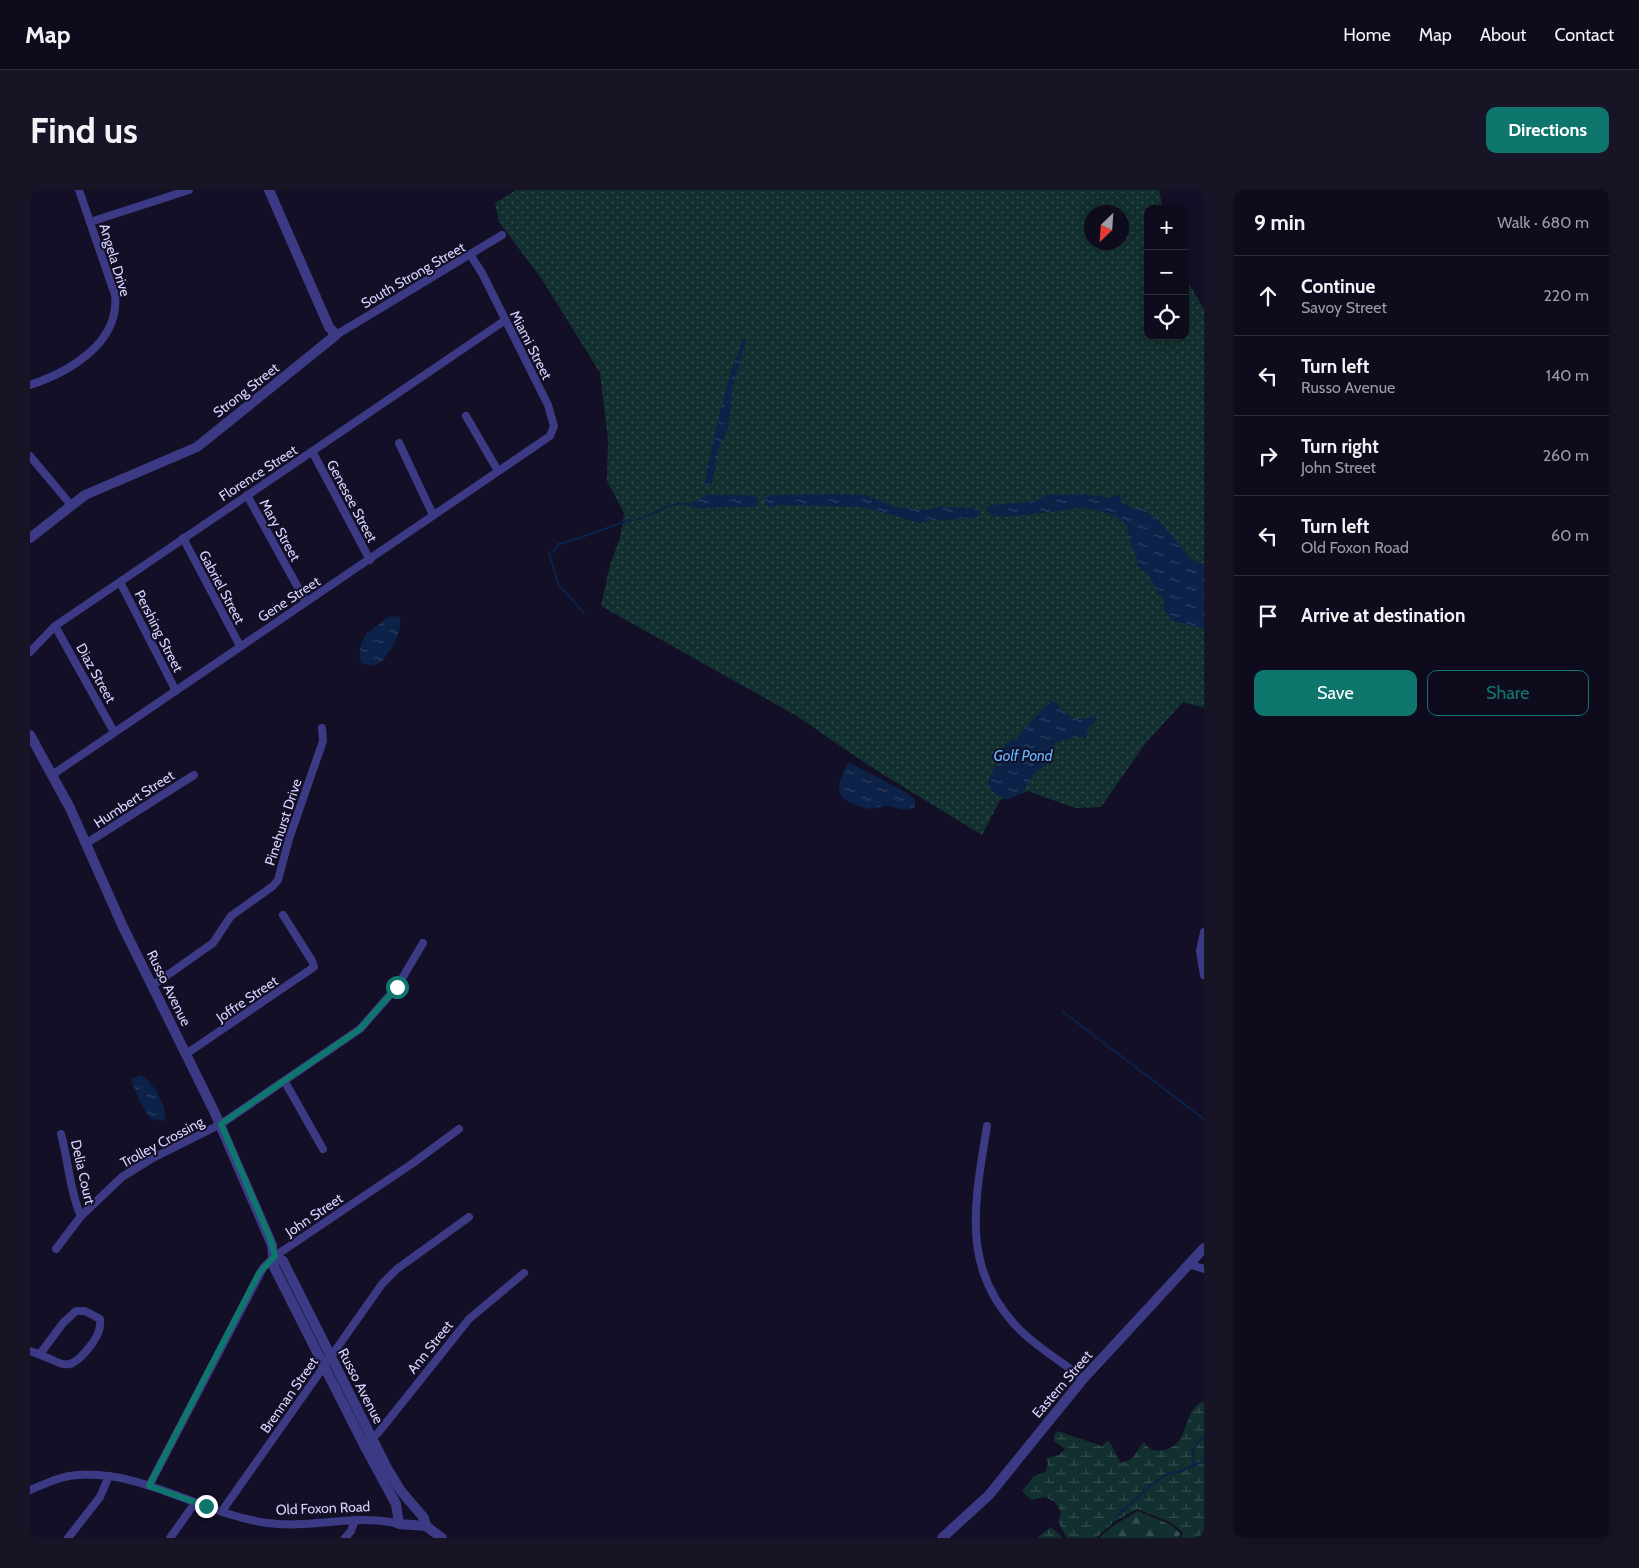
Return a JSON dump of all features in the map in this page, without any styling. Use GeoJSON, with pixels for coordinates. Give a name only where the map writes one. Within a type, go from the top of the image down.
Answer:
{"type":"FeatureCollection","features":[{"type":"Feature","properties":{"kind":"street","name":"Angela Drive"},"geometry":{"type":"LineString","coordinates":[[30,385],[71,367],[102,339],[113,321],[115,295],[79,190]]}},
{"type":"Feature","properties":{"kind":"street"},"geometry":{"type":"LineString","coordinates":[[90,222],[189,190]]}},
{"type":"Feature","properties":{"kind":"street"},"geometry":{"type":"LineString","coordinates":[[269,190],[329,327],[336,335]]}},
{"type":"Feature","properties":{"kind":"street","name":"South Strong Street"},"geometry":{"type":"LineString","coordinates":[[336,335],[502,236]]}},
{"type":"Feature","properties":{"kind":"street","name":"Miami Street"},"geometry":{"type":"LineString","coordinates":[[471,256],[482,274],[553,418],[552,432],[541,444]]}},
{"type":"Feature","properties":{"kind":"street","name":"Florence Street"},"geometry":{"type":"LineString","coordinates":[[30,652],[55,626],[182,538],[312,453],[504,320]]}},
{"type":"Feature","properties":{"kind":"street","name":"Strong Street"},"geometry":{"type":"LineString","coordinates":[[30,538],[71,505],[95,490],[197,447],[336,335]]}},
{"type":"Feature","properties":{"kind":"street"},"geometry":{"type":"LineString","coordinates":[[466,416],[498,471]]}},
{"type":"Feature","properties":{"kind":"street"},"geometry":{"type":"LineString","coordinates":[[399,443],[433,515]]}},
{"type":"Feature","properties":{"kind":"street","name":"Gene Street"},"geometry":{"type":"LineString","coordinates":[[52,775],[498,471],[541,444]]}},
{"type":"Feature","properties":{"kind":"street","name":"Genesee Street"},"geometry":{"type":"LineString","coordinates":[[312,453],[370,560]]}},
{"type":"Feature","properties":{"kind":"street"},"geometry":{"type":"LineString","coordinates":[[30,456],[71,505]]}},
{"type":"Feature","properties":{"kind":"street","name":"Mary Street"},"geometry":{"type":"LineString","coordinates":[[247,496],[306,602]]}},
{"type":"Feature","properties":{"kind":"street","name":"Gabriel Street"},"geometry":{"type":"LineString","coordinates":[[182,538],[240,646]]}},
{"type":"Feature","properties":{"kind":"street","name":"Pershing Street"},"geometry":{"type":"LineString","coordinates":[[120,582],[176,691]]}},
{"type":"Feature","properties":{"kind":"street","name":"Diaz Street"},"geometry":{"type":"LineString","coordinates":[[55,626],[114,732]]}},
{"type":"Feature","properties":{"kind":"street","name":"Pinehurst Drive"},"geometry":{"type":"LineString","coordinates":[[152,986],[213,943],[231,916],[273,886],[278,880],[289,839],[323,741],[322,728]]}},
{"type":"Feature","properties":{"kind":"street","name":"Russo Avenue"},"geometry":{"type":"LineString","coordinates":[[30,735],[86,844],[152,986],[221,1124],[270,1238],[275,1256],[274,1267],[324,1367],[367,1441],[424,1518],[426,1526]]}},
{"type":"Feature","properties":{"kind":"street","name":"Humbert Street"},"geometry":{"type":"LineString","coordinates":[[86,844],[194,775]]}},
{"type":"Feature","properties":{"kind":"street","name":"Joffre Street"},"geometry":{"type":"LineString","coordinates":[[186,1054],[310,972],[314,967],[312,960],[283,915]]}},
{"type":"Feature","properties":{"kind":"street"},"geometry":{"type":"LineString","coordinates":[[1204,932],[1200,951],[1204,975]]}},
{"type":"Feature","properties":{"kind":"street","name":"Trolley Crossing"},"geometry":{"type":"LineString","coordinates":[[56,1249],[81,1216],[122,1177],[152,1159],[221,1124],[286,1082],[360,1029],[397,987],[424,944]]}},
{"type":"Feature","properties":{"kind":"street"},"geometry":{"type":"LineString","coordinates":[[286,1082],[323,1148]]}},
{"type":"Feature","properties":{"kind":"street"},"geometry":{"type":"LineString","coordinates":[[987,1126],[974,1213],[977,1247],[984,1272],[999,1303],[1019,1329],[1084,1379]]}},
{"type":"Feature","properties":{"kind":"street","name":"John Street"},"geometry":{"type":"LineString","coordinates":[[149,1486],[259,1273],[275,1256],[413,1163],[459,1129]]}},
{"type":"Feature","properties":{"kind":"street","name":"Delia Court"},"geometry":{"type":"LineString","coordinates":[[61,1134],[68,1160],[76,1206],[81,1216]]}},
{"type":"Feature","properties":{"kind":"street","name":"Brennan Street"},"geometry":{"type":"LineString","coordinates":[[222,1511],[382,1284],[397,1269],[469,1217]]}},
{"type":"Feature","properties":{"kind":"street","name":"Eastern Street"},"geometry":{"type":"LineString","coordinates":[[942,1538],[988,1495],[1084,1379],[1204,1248]]}},
{"type":"Feature","properties":{"kind":"street","name":"Russo Avenue"},"geometry":{"type":"LineString","coordinates":[[275,1256],[282,1261],[331,1357],[396,1504],[399,1524]]}},
{"type":"Feature","properties":{"kind":"street"},"geometry":{"type":"LineString","coordinates":[[1189,1264],[1204,1269]]}},
{"type":"Feature","properties":{"kind":"street","name":"Ann Street"},"geometry":{"type":"LineString","coordinates":[[367,1441],[469,1318],[524,1273]]}},
{"type":"Feature","properties":{"kind":"street"},"geometry":{"type":"LineString","coordinates":[[30,1351],[57,1362],[74,1363],[80,1360],[97,1337],[101,1326],[100,1319],[85,1311],[76,1311],[69,1316],[40,1354]]}},
{"type":"Feature","properties":{"kind":"street","name":"Old Foxon Road"},"geometry":{"type":"LineString","coordinates":[[30,1490],[64,1477],[76,1475],[108,1476],[149,1486],[195,1503],[253,1520],[282,1524],[375,1520],[426,1526]]}},
{"type":"Feature","properties":{"kind":"street"},"geometry":{"type":"LineString","coordinates":[[68,1538],[100,1497],[108,1476]]}},
{"type":"Feature","properties":{"kind":"street"},"geometry":{"type":"LineString","coordinates":[[170,1538],[195,1503]]}},
{"type":"Feature","properties":{"kind":"street"},"geometry":{"type":"LineString","coordinates":[[344,1538],[351,1532],[355,1520]]}},
{"type":"Feature","properties":{"kind":"street"},"geometry":{"type":"LineString","coordinates":[[426,1526],[442,1538]]}},
{"type":"Feature","properties":{"kind":"green space"},"geometry":{"type":"Polygon","coordinates":[[[516,190],[1159,190],[1162,205],[1144,205],[1144,340],[1189,340],[1189,284],[1204,309],[1204,708],[1183,702],[1145,744],[1101,807],[1075,808],[1028,791],[1000,800],[982,835],[871,767],[795,715],[601,606],[610,565],[620,538],[624,513],[607,481],[608,440],[600,373],[543,281],[499,222],[495,203],[516,190]]]}},
{"type":"Feature","properties":{"kind":"green space"},"geometry":{"type":"Polygon","coordinates":[[[1204,1401],[1204,1538],[1181,1538],[1183,1533],[1172,1523],[1137,1509],[1114,1522],[1096,1538],[1067,1538],[1058,1522],[1061,1512],[1055,1502],[1045,1497],[1031,1500],[1022,1491],[1034,1476],[1045,1472],[1048,1464],[1046,1458],[1059,1455],[1065,1449],[1054,1441],[1054,1435],[1057,1431],[1102,1446],[1107,1441],[1110,1442],[1120,1462],[1124,1462],[1134,1456],[1144,1442],[1150,1449],[1157,1451],[1172,1447],[1182,1435],[1192,1412],[1197,1405],[1204,1401]]]}},
{"type":"Feature","properties":{"kind":"green space"},"geometry":{"type":"Polygon","coordinates":[[[1138,1511],[1171,1525],[1180,1533],[1179,1538],[1099,1538],[1114,1525],[1138,1511]]]}},
{"type":"Feature","properties":{"kind":"green space"},"geometry":{"type":"Polygon","coordinates":[[[1051,1527],[1063,1538],[1037,1538],[1051,1527]]]}},
{"type":"Feature","properties":{"kind":"water"},"geometry":{"type":"Polygon","coordinates":[[[742,337],[746,341],[733,386],[728,428],[718,450],[712,484],[706,487],[716,430],[742,337]]]}},
{"type":"Feature","properties":{"kind":"water"},"geometry":{"type":"Polygon","coordinates":[[[710,494],[755,496],[758,498],[757,506],[697,508],[688,506],[688,504],[710,494]]]}},
{"type":"Feature","properties":{"kind":"water"},"geometry":{"type":"Polygon","coordinates":[[[1084,494],[1111,498],[1119,494],[1122,503],[1134,509],[1143,508],[1164,526],[1191,559],[1204,564],[1204,629],[1171,620],[1164,609],[1163,596],[1157,593],[1149,575],[1138,567],[1137,557],[1129,537],[1127,525],[1115,516],[1082,508],[1010,517],[993,516],[986,508],[993,505],[1035,501],[1047,495],[1084,494]]]}},
{"type":"Feature","properties":{"kind":"water"},"geometry":{"type":"Polygon","coordinates":[[[770,495],[866,495],[895,507],[924,510],[941,507],[974,508],[979,510],[980,513],[977,517],[938,519],[919,523],[864,507],[780,505],[768,507],[764,500],[770,495]]]}},
{"type":"Feature","properties":{"kind":"water"},"geometry":{"type":"Polygon","coordinates":[[[390,616],[399,617],[400,628],[390,650],[375,665],[362,663],[359,657],[361,643],[367,633],[390,616]]]}},
{"type":"Feature","properties":{"kind":"water","name":"Golf Pond"},"geometry":{"type":"Polygon","coordinates":[[[1050,701],[1072,717],[1085,719],[1093,716],[1097,719],[1088,728],[1086,738],[1074,737],[1055,743],[1047,764],[1034,773],[1022,793],[1007,800],[994,793],[988,784],[993,770],[1001,760],[1005,745],[1017,737],[1050,701]]]}},
{"type":"Feature","properties":{"kind":"water"},"geometry":{"type":"Polygon","coordinates":[[[850,763],[907,793],[915,800],[915,807],[903,809],[885,806],[870,809],[845,800],[841,796],[839,787],[844,771],[850,763]]]}},
{"type":"Feature","properties":{"kind":"water"},"geometry":{"type":"Polygon","coordinates":[[[139,1075],[149,1081],[162,1102],[165,1116],[164,1121],[150,1119],[144,1109],[131,1079],[139,1075]]]}},
{"type":"Feature","properties":{"kind":"waterway"},"geometry":{"type":"LineString","coordinates":[[638,519],[668,506],[688,504]]}},
{"type":"Feature","properties":{"kind":"waterway"},"geometry":{"type":"LineString","coordinates":[[584,613],[558,584],[549,553],[554,551],[558,544],[632,520]]}},
{"type":"Feature","properties":{"kind":"waterway"},"geometry":{"type":"LineString","coordinates":[[1063,1012],[1204,1119]]}},
{"type":"Feature","properties":{"kind":"waterway"},"geometry":{"type":"LineString","coordinates":[[1194,1465],[1194,1450],[1204,1437]]}},
{"type":"Feature","properties":{"kind":"waterway"},"geometry":{"type":"LineString","coordinates":[[1116,1517],[1151,1485],[1168,1473],[1179,1472],[1204,1461]]}},
{"type":"Feature","properties":{"kind":"route"},"geometry":{"type":"LineString","coordinates":[[206,1506],[149,1486],[259,1273],[275,1256],[270,1238],[221,1124],[286,1082],[360,1029],[397,987]]}}]}
